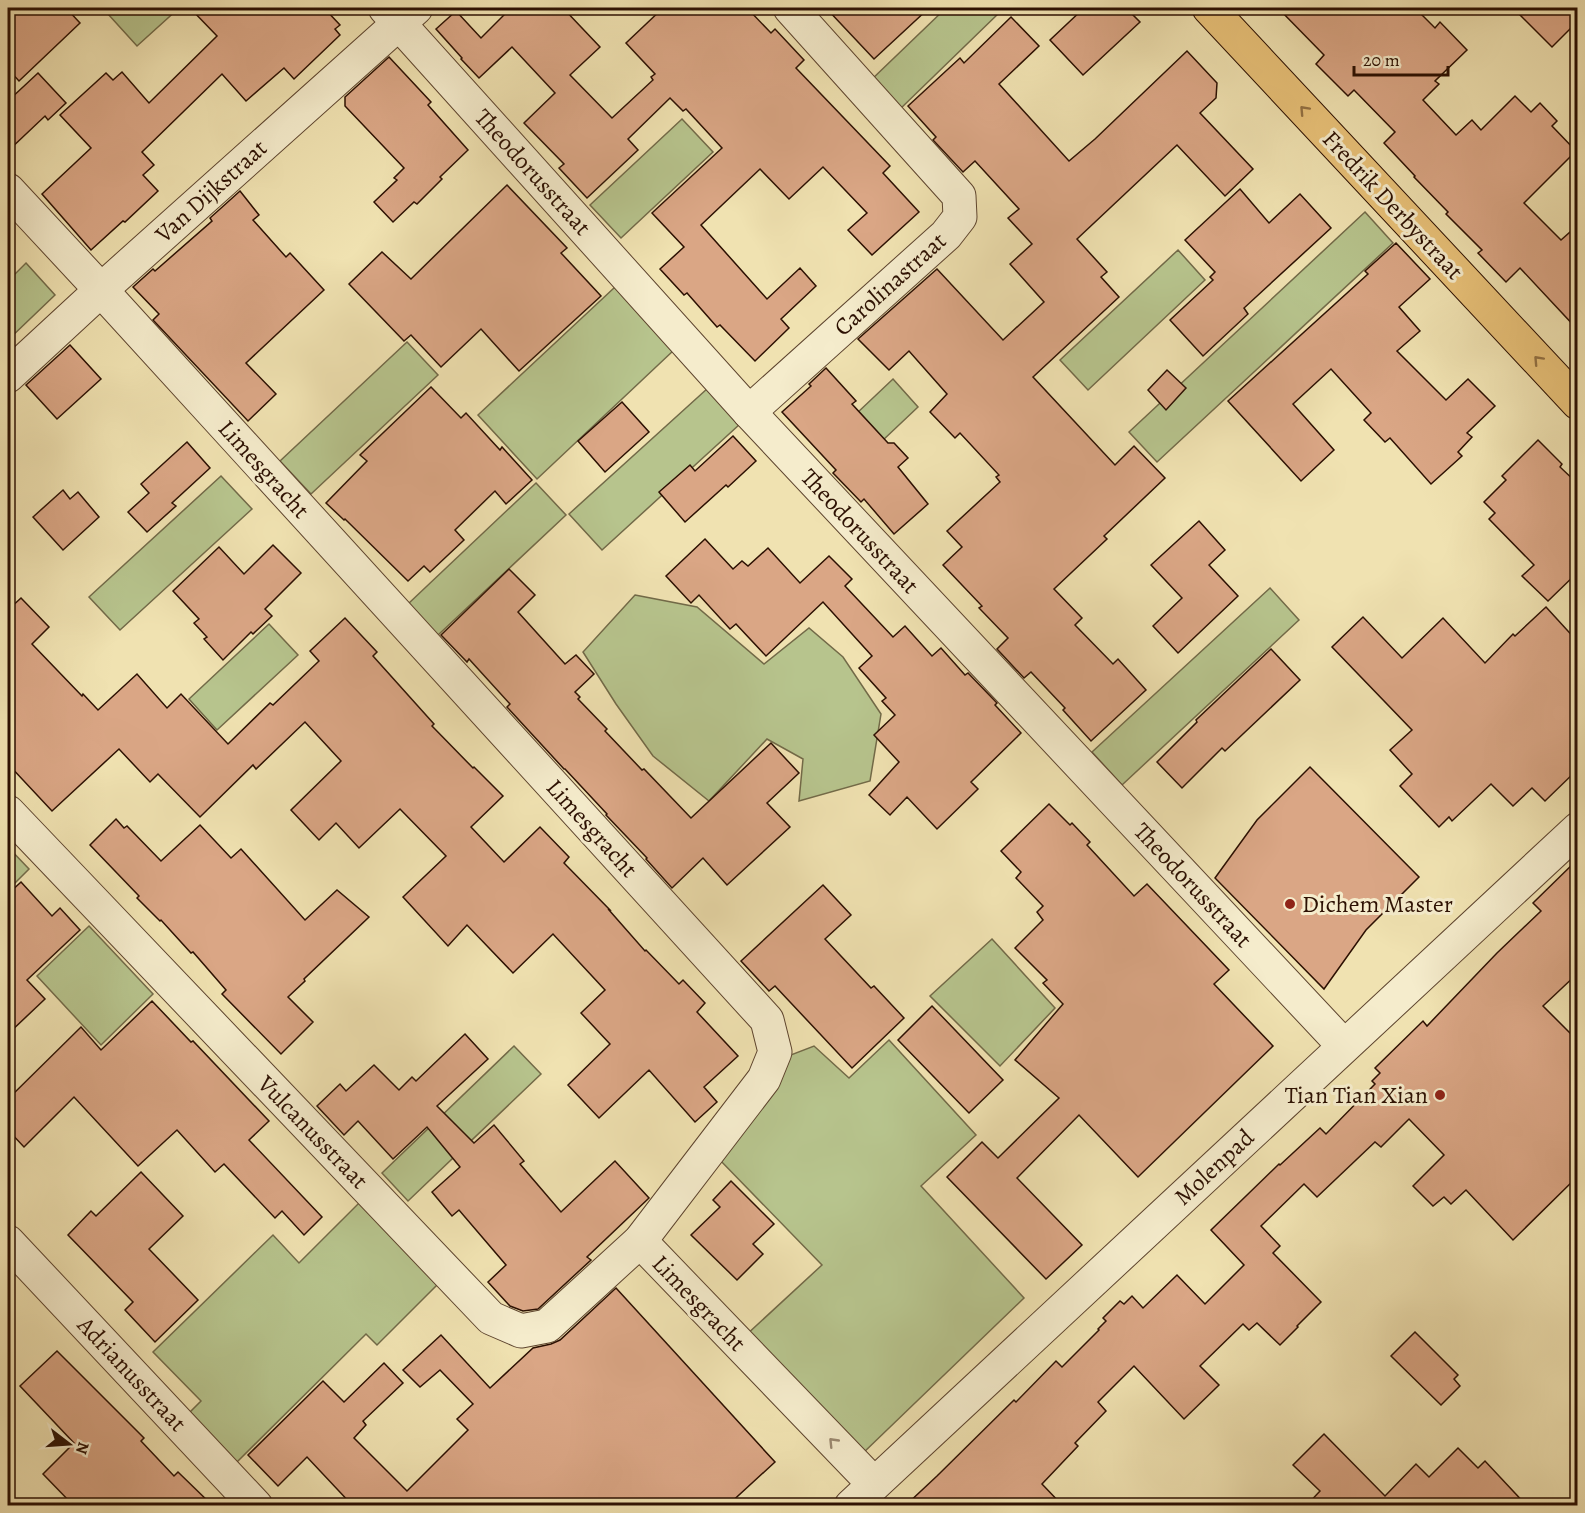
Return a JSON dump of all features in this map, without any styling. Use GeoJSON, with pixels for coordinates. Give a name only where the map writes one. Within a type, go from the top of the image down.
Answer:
{"type":"FeatureCollection","features":[{"type":"Feature","properties":{"kind":"main road","name":"Fredrik Derbystraat"},"geometry":{"type":"LineString","coordinates":[[1209,8],[1578,403]]}},
{"type":"Feature","properties":{"kind":"street","name":"Carolinastraat"},"geometry":{"type":"LineString","coordinates":[[749,412],[946,235],[960,217],[959,196],[790,8]]}},
{"type":"Feature","properties":{"kind":"street","name":"Theodorusstraat"},"geometry":{"type":"LineString","coordinates":[[400,13],[749,412],[1344,1046]]}},
{"type":"Feature","properties":{"kind":"street","name":"Van Dijkstraat"},"geometry":{"type":"LineString","coordinates":[[8,376],[400,13]]}},
{"type":"Feature","properties":{"kind":"street","name":"Limesgracht"},"geometry":{"type":"LineString","coordinates":[[8,190],[767,1020],[775,1052],[764,1079],[639,1241],[863,1495]]}},
{"type":"Feature","properties":{"kind":"street","name":"Vulcanusstraat"},"geometry":{"type":"LineString","coordinates":[[8,812],[491,1318],[521,1331],[547,1326],[639,1241]]}},
{"type":"Feature","properties":{"kind":"street","name":"Molenpad"},"geometry":{"type":"LineString","coordinates":[[863,1495],[1578,830]]}},
{"type":"Feature","properties":{"kind":"street","name":"Adrianusstraat"},"geometry":{"type":"LineString","coordinates":[[8,1242],[256,1506]]}},
{"type":"Feature","properties":{"kind":"green space"},"geometry":{"type":"Polygon","coordinates":[[[114,8],[179,8],[137,46],[108,14],[114,8]]]}},
{"type":"Feature","properties":{"kind":"green space"},"geometry":{"type":"Polygon","coordinates":[[[946,8],[998,8],[1001,11],[897,112],[869,82],[946,8]]]}},
{"type":"Feature","properties":{"kind":"green space"},"geometry":{"type":"Polygon","coordinates":[[[682,119],[713,152],[621,238],[590,205],[682,119]]]}},
{"type":"Feature","properties":{"kind":"green space"},"geometry":{"type":"Polygon","coordinates":[[[1365,212],[1393,243],[1157,462],[1129,432],[1365,212]]]}},
{"type":"Feature","properties":{"kind":"green space"},"geometry":{"type":"Polygon","coordinates":[[[1178,250],[1205,280],[1088,390],[1060,360],[1178,250]]]}},
{"type":"Feature","properties":{"kind":"green space"},"geometry":{"type":"Polygon","coordinates":[[[26,263],[55,295],[8,340],[8,281],[26,263]]]}},
{"type":"Feature","properties":{"kind":"green space"},"geometry":{"type":"Polygon","coordinates":[[[615,287],[674,350],[537,479],[478,415],[615,287]]]}},
{"type":"Feature","properties":{"kind":"green space"},"geometry":{"type":"Polygon","coordinates":[[[407,342],[438,375],[311,494],[280,461],[407,342]]]}},
{"type":"Feature","properties":{"kind":"green space"},"geometry":{"type":"Polygon","coordinates":[[[893,379],[918,407],[845,476],[819,449],[893,379]]]}},
{"type":"Feature","properties":{"kind":"green space"},"geometry":{"type":"Polygon","coordinates":[[[708,388],[740,424],[602,550],[569,514],[708,388]]]}},
{"type":"Feature","properties":{"kind":"green space"},"geometry":{"type":"Polygon","coordinates":[[[221,476],[252,509],[120,630],[89,597],[221,476]]]}},
{"type":"Feature","properties":{"kind":"green space"},"geometry":{"type":"Polygon","coordinates":[[[536,483],[566,515],[437,636],[408,604],[536,483]]]}},
{"type":"Feature","properties":{"kind":"green space"},"geometry":{"type":"Polygon","coordinates":[[[1270,588],[1299,620],[1122,785],[1092,752],[1270,588]]]}},
{"type":"Feature","properties":{"kind":"green space"},"geometry":{"type":"Polygon","coordinates":[[[635,595],[697,607],[764,664],[809,628],[843,657],[881,714],[870,781],[799,801],[803,759],[767,739],[709,801],[653,756],[583,652],[635,595]]]}},
{"type":"Feature","properties":{"kind":"green space"},"geometry":{"type":"Polygon","coordinates":[[[269,624],[298,655],[217,730],[189,699],[269,624]]]}},
{"type":"Feature","properties":{"kind":"green space"},"geometry":{"type":"Polygon","coordinates":[[[8,847],[29,869],[8,890],[8,847]]]}},
{"type":"Feature","properties":{"kind":"green space"},"geometry":{"type":"Polygon","coordinates":[[[89,926],[153,994],[101,1045],[37,976],[89,926]]]}},
{"type":"Feature","properties":{"kind":"green space"},"geometry":{"type":"Polygon","coordinates":[[[992,939],[1055,1008],[1000,1066],[930,996],[992,939]]]}},
{"type":"Feature","properties":{"kind":"green space"},"geometry":{"type":"Polygon","coordinates":[[[889,1040],[976,1135],[921,1186],[1024,1298],[861,1455],[744,1337],[822,1265],[717,1157],[788,1056],[814,1046],[849,1078],[889,1040]]]}},
{"type":"Feature","properties":{"kind":"green space"},"geometry":{"type":"Polygon","coordinates":[[[514,1046],[541,1074],[408,1201],[382,1173],[514,1046]]]}},
{"type":"Feature","properties":{"kind":"green space"},"geometry":{"type":"Polygon","coordinates":[[[361,1201],[438,1284],[377,1345],[366,1334],[236,1463],[189,1413],[201,1401],[153,1352],[273,1235],[299,1263],[361,1201]]]}},
{"type":"Feature","properties":{"kind":"building"},"geometry":{"type":"Polygon","coordinates":[[[8,8],[66,8],[80,23],[19,81],[8,69],[8,8]]]}},
{"type":"Feature","properties":{"kind":"building"},"geometry":{"type":"Polygon","coordinates":[[[190,8],[324,8],[340,25],[335,29],[340,35],[294,79],[284,68],[246,101],[222,74],[142,152],[154,165],[143,175],[158,191],[91,250],[42,194],[91,148],[60,115],[106,73],[113,80],[122,72],[149,103],[217,36],[190,8]]]}},
{"type":"Feature","properties":{"kind":"building"},"geometry":{"type":"Polygon","coordinates":[[[511,8],[563,8],[600,47],[570,75],[612,118],[653,80],[651,77],[655,74],[626,43],[663,8],[747,8],[771,33],[775,29],[804,60],[796,68],[890,166],[883,173],[919,212],[872,255],[848,230],[867,213],[823,167],[789,199],[760,169],[701,225],[767,299],[800,268],[816,286],[781,319],[789,328],[755,361],[720,325],[717,327],[687,293],[684,295],[660,269],[684,247],[652,213],[722,148],[686,109],[683,111],[670,98],[628,139],[638,150],[587,198],[559,168],[564,164],[524,123],[555,93],[512,47],[479,78],[436,29],[456,11],[481,38],[511,8]]]}},
{"type":"Feature","properties":{"kind":"building"},"geometry":{"type":"Polygon","coordinates":[[[826,8],[929,8],[874,59],[826,8]]]}},
{"type":"Feature","properties":{"kind":"building"},"geometry":{"type":"Polygon","coordinates":[[[1084,8],[1126,8],[1140,22],[1083,75],[1050,40],[1084,8]]]}},
{"type":"Feature","properties":{"kind":"building"},"geometry":{"type":"Polygon","coordinates":[[[1278,8],[1415,8],[1435,28],[1440,22],[1467,50],[1435,81],[1439,84],[1423,100],[1456,135],[1472,120],[1481,130],[1515,96],[1531,112],[1540,103],[1557,121],[1552,126],[1576,151],[1524,203],[1561,240],[1578,225],[1578,330],[1520,268],[1506,282],[1478,253],[1482,250],[1446,214],[1448,212],[1384,143],[1395,132],[1354,90],[1348,96],[1316,64],[1324,55],[1278,8]]]}},
{"type":"Feature","properties":{"kind":"building"},"geometry":{"type":"Polygon","coordinates":[[[1513,8],[1578,8],[1578,21],[1552,47],[1513,8]]]}},
{"type":"Feature","properties":{"kind":"building"},"geometry":{"type":"Polygon","coordinates":[[[1011,17],[1039,46],[999,84],[1069,161],[1187,51],[1217,83],[1216,98],[1200,113],[1253,169],[1225,196],[1177,145],[1077,239],[1107,272],[1101,277],[1119,297],[1033,377],[1115,465],[1134,446],[1165,478],[1104,536],[1107,539],[1054,589],[1082,618],[1075,625],[1113,664],[1118,659],[1146,690],[1091,741],[1063,710],[1065,708],[1031,672],[1024,678],[997,649],[1008,638],[979,608],[982,606],[943,565],[962,547],[947,531],[1000,482],[996,477],[999,475],[960,433],[955,438],[930,412],[947,394],[909,351],[889,370],[858,339],[937,269],[1003,340],[1044,302],[1010,264],[1032,244],[1008,218],[1019,209],[975,161],[963,172],[933,140],[936,137],[908,106],[960,58],[964,63],[1011,17]]]}},
{"type":"Feature","properties":{"kind":"building"},"geometry":{"type":"Polygon","coordinates":[[[389,57],[431,102],[428,105],[468,150],[440,177],[442,179],[417,204],[414,202],[393,222],[374,202],[397,180],[394,178],[404,168],[345,106],[345,97],[389,57]]]}},
{"type":"Feature","properties":{"kind":"building"},"geometry":{"type":"Polygon","coordinates":[[[38,73],[66,103],[48,120],[45,116],[8,151],[8,101],[38,73]]]}},
{"type":"Feature","properties":{"kind":"building"},"geometry":{"type":"Polygon","coordinates":[[[507,185],[567,248],[561,253],[601,296],[519,371],[481,329],[441,367],[411,335],[404,341],[349,284],[382,252],[411,279],[507,185]]]}},
{"type":"Feature","properties":{"kind":"building"},"geometry":{"type":"Polygon","coordinates":[[[1240,189],[1269,223],[1300,194],[1331,228],[1244,308],[1248,314],[1203,356],[1170,320],[1213,280],[1210,277],[1215,272],[1185,240],[1240,189]]]}},
{"type":"Feature","properties":{"kind":"building"},"geometry":{"type":"Polygon","coordinates":[[[240,191],[259,215],[253,220],[286,257],[290,253],[324,290],[246,363],[276,394],[248,421],[153,320],[159,314],[133,287],[153,269],[155,271],[212,221],[210,218],[240,191]]]}},
{"type":"Feature","properties":{"kind":"building"},"geometry":{"type":"Polygon","coordinates":[[[1396,243],[1430,279],[1399,307],[1420,331],[1397,351],[1446,400],[1468,379],[1495,406],[1467,433],[1472,437],[1458,452],[1462,456],[1431,484],[1390,438],[1385,442],[1364,420],[1371,413],[1331,369],[1293,404],[1334,450],[1301,481],[1228,401],[1368,274],[1365,271],[1396,243]]]}},
{"type":"Feature","properties":{"kind":"building"},"geometry":{"type":"Polygon","coordinates":[[[70,345],[101,379],[57,419],[26,385],[70,345]]]}},
{"type":"Feature","properties":{"kind":"building"},"geometry":{"type":"Polygon","coordinates":[[[826,368],[856,401],[852,404],[888,443],[894,443],[908,458],[898,467],[928,504],[894,534],[864,499],[861,502],[833,473],[836,470],[782,412],[811,386],[809,384],[826,368]]]}},
{"type":"Feature","properties":{"kind":"building"},"geometry":{"type":"Polygon","coordinates":[[[1167,370],[1186,388],[1166,410],[1148,390],[1167,370]]]}},
{"type":"Feature","properties":{"kind":"building"},"geometry":{"type":"Polygon","coordinates":[[[431,387],[461,418],[466,413],[532,480],[506,504],[495,491],[455,530],[464,540],[430,572],[424,566],[408,581],[326,503],[367,461],[360,455],[431,387]]]}},
{"type":"Feature","properties":{"kind":"building"},"geometry":{"type":"Polygon","coordinates":[[[622,402],[649,432],[605,472],[578,441],[622,402]]]}},
{"type":"Feature","properties":{"kind":"building"},"geometry":{"type":"Polygon","coordinates":[[[733,436],[756,461],[685,522],[659,492],[690,465],[695,471],[733,436]]]}},
{"type":"Feature","properties":{"kind":"building"},"geometry":{"type":"Polygon","coordinates":[[[1538,440],[1562,464],[1560,467],[1578,484],[1578,572],[1548,601],[1522,576],[1534,565],[1489,519],[1495,513],[1484,502],[1506,480],[1502,476],[1538,440]]]}},
{"type":"Feature","properties":{"kind":"building"},"geometry":{"type":"Polygon","coordinates":[[[187,442],[210,468],[172,503],[176,506],[147,532],[128,512],[149,493],[141,484],[187,442]]]}},
{"type":"Feature","properties":{"kind":"building"},"geometry":{"type":"Polygon","coordinates":[[[63,490],[70,499],[78,492],[99,517],[63,550],[33,517],[63,490]]]}},
{"type":"Feature","properties":{"kind":"building"},"geometry":{"type":"Polygon","coordinates":[[[1199,521],[1225,550],[1209,565],[1238,596],[1178,653],[1153,626],[1182,598],[1151,565],[1199,521]]]}},
{"type":"Feature","properties":{"kind":"building"},"geometry":{"type":"Polygon","coordinates":[[[705,539],[733,569],[742,561],[748,566],[768,548],[800,583],[829,556],[852,579],[845,586],[893,637],[905,626],[932,656],[941,648],[965,675],[968,673],[997,703],[995,705],[1021,733],[971,782],[978,789],[937,829],[907,797],[890,815],[869,795],[899,762],[874,735],[895,715],[882,701],[886,698],[859,668],[872,656],[823,602],[766,656],[736,624],[730,629],[699,595],[691,603],[666,576],[705,539]]]}},
{"type":"Feature","properties":{"kind":"building"},"geometry":{"type":"Polygon","coordinates":[[[273,545],[301,573],[265,609],[272,616],[253,634],[251,632],[223,660],[204,639],[207,637],[194,623],[199,619],[173,591],[219,547],[244,574],[273,545]]]}},
{"type":"Feature","properties":{"kind":"building"},"geometry":{"type":"Polygon","coordinates":[[[509,569],[535,595],[518,612],[565,664],[576,655],[594,674],[575,692],[580,697],[578,699],[642,770],[644,769],[691,818],[771,743],[799,773],[767,803],[790,827],[727,885],[703,858],[672,888],[607,814],[507,707],[510,704],[469,659],[467,662],[441,635],[509,569]]]}},
{"type":"Feature","properties":{"kind":"building"},"geometry":{"type":"Polygon","coordinates":[[[21,598],[49,627],[32,644],[98,710],[137,674],[167,708],[181,694],[228,744],[270,703],[273,705],[319,661],[310,651],[345,618],[377,652],[373,656],[434,724],[432,726],[503,796],[471,827],[504,862],[540,827],[569,857],[564,863],[610,910],[645,951],[679,984],[683,980],[705,1003],[697,1012],[738,1056],[704,1087],[717,1102],[695,1122],[649,1070],[599,1118],[568,1085],[610,1044],[581,1013],[605,990],[553,934],[513,973],[467,925],[448,946],[403,897],[446,856],[400,809],[359,848],[336,823],[319,840],[291,810],[341,761],[305,722],[256,769],[253,765],[200,817],[158,774],[150,782],[119,749],[52,811],[8,764],[8,610],[21,598]]]}},
{"type":"Feature","properties":{"kind":"building"},"geometry":{"type":"Polygon","coordinates":[[[1546,607],[1578,642],[1578,769],[1545,801],[1532,788],[1513,806],[1491,784],[1452,821],[1449,817],[1439,827],[1400,786],[1412,774],[1390,750],[1412,730],[1332,647],[1363,617],[1402,658],[1443,618],[1485,663],[1513,634],[1515,636],[1546,607]]]}},
{"type":"Feature","properties":{"kind":"building"},"geometry":{"type":"Polygon","coordinates":[[[1271,649],[1300,680],[1225,751],[1222,748],[1182,788],[1157,762],[1197,722],[1196,720],[1271,649]]]}},
{"type":"Feature","properties":{"kind":"building"},"geometry":{"type":"Polygon","coordinates":[[[1310,767],[1419,877],[1366,930],[1324,989],[1215,878],[1257,820],[1310,767]]]}},
{"type":"Feature","properties":{"kind":"building"},"geometry":{"type":"Polygon","coordinates":[[[1049,804],[1090,842],[1087,845],[1134,896],[1147,884],[1229,970],[1214,984],[1273,1046],[1138,1177],[1079,1115],[1017,1178],[1082,1245],[1046,1279],[947,1177],[982,1142],[998,1158],[1059,1098],[1015,1060],[1063,1004],[1043,983],[1047,980],[1015,948],[1043,920],[1037,912],[1043,906],[1016,878],[1021,872],[1001,851],[1049,804]]]}},
{"type":"Feature","properties":{"kind":"building"},"geometry":{"type":"Polygon","coordinates":[[[116,819],[124,828],[127,826],[161,861],[200,825],[231,858],[241,849],[305,920],[337,890],[369,917],[288,997],[313,1022],[281,1054],[222,994],[226,990],[193,952],[191,953],[137,898],[139,896],[90,845],[116,819]]]}},
{"type":"Feature","properties":{"kind":"building"},"geometry":{"type":"Polygon","coordinates":[[[1578,859],[1578,973],[1543,1006],[1578,1041],[1578,1176],[1513,1240],[1466,1190],[1451,1204],[1444,1197],[1433,1206],[1413,1186],[1444,1155],[1409,1119],[1381,1147],[1375,1142],[1317,1197],[1304,1184],[1261,1226],[1280,1246],[1273,1253],[1321,1302],[1280,1345],[1257,1323],[1249,1330],[1243,1324],[1200,1366],[1219,1385],[1184,1419],[1134,1366],[1098,1402],[1106,1411],[1075,1443],[1078,1446],[1042,1484],[1063,1506],[905,1506],[1014,1400],[1016,1402],[1056,1361],[1062,1367],[1099,1330],[1106,1321],[1103,1318],[1120,1301],[1124,1304],[1132,1296],[1143,1308],[1177,1275],[1205,1304],[1244,1265],[1211,1230],[1320,1128],[1326,1134],[1375,1084],[1372,1081],[1380,1073],[1375,1068],[1423,1021],[1427,1026],[1541,911],[1533,903],[1578,859]]]}},
{"type":"Feature","properties":{"kind":"building"},"geometry":{"type":"Polygon","coordinates":[[[21,882],[52,916],[60,908],[80,930],[27,980],[45,999],[8,1034],[8,894],[21,882]]]}},
{"type":"Feature","properties":{"kind":"building"},"geometry":{"type":"Polygon","coordinates":[[[823,885],[851,915],[825,939],[871,988],[874,986],[904,1018],[852,1068],[775,986],[769,991],[741,961],[823,885]]]}},
{"type":"Feature","properties":{"kind":"building"},"geometry":{"type":"Polygon","coordinates":[[[152,1001],[269,1121],[249,1140],[322,1217],[304,1235],[282,1211],[275,1218],[224,1164],[215,1172],[177,1130],[138,1166],[74,1097],[24,1147],[8,1130],[8,1099],[81,1027],[101,1050],[152,1001]]]}},
{"type":"Feature","properties":{"kind":"building"},"geometry":{"type":"Polygon","coordinates":[[[932,1006],[1003,1080],[969,1113],[898,1040],[932,1006]]]}},
{"type":"Feature","properties":{"kind":"building"},"geometry":{"type":"Polygon","coordinates":[[[465,1034],[488,1059],[437,1106],[474,1143],[494,1125],[524,1161],[520,1164],[561,1212],[615,1161],[649,1198],[587,1257],[591,1260],[538,1309],[523,1311],[510,1306],[488,1282],[506,1265],[459,1210],[452,1216],[432,1192],[460,1167],[427,1127],[393,1159],[358,1121],[344,1135],[317,1106],[340,1084],[346,1091],[374,1065],[399,1090],[412,1077],[416,1081],[465,1034]]]}},
{"type":"Feature","properties":{"kind":"building"},"geometry":{"type":"Polygon","coordinates":[[[141,1172],[183,1216],[149,1249],[198,1300],[155,1342],[125,1310],[133,1302],[68,1235],[91,1211],[96,1216],[141,1172]]]}},
{"type":"Feature","properties":{"kind":"building"},"geometry":{"type":"Polygon","coordinates":[[[731,1181],[774,1224],[753,1244],[763,1254],[737,1280],[691,1235],[720,1207],[713,1200],[731,1181]]]}},
{"type":"Feature","properties":{"kind":"building"},"geometry":{"type":"Polygon","coordinates":[[[616,1288],[775,1462],[727,1506],[353,1506],[307,1457],[278,1486],[248,1455],[323,1381],[344,1402],[384,1363],[403,1383],[363,1421],[366,1425],[354,1438],[407,1491],[468,1430],[457,1419],[473,1404],[440,1370],[420,1387],[403,1370],[441,1335],[490,1388],[533,1348],[560,1340],[616,1288]]]}},
{"type":"Feature","properties":{"kind":"building"},"geometry":{"type":"Polygon","coordinates":[[[1415,1332],[1458,1375],[1454,1379],[1460,1386],[1441,1405],[1391,1356],[1415,1332]]]}},
{"type":"Feature","properties":{"kind":"building"},"geometry":{"type":"Polygon","coordinates":[[[57,1351],[144,1438],[141,1441],[174,1476],[178,1472],[213,1506],[74,1506],[43,1474],[74,1443],[20,1386],[57,1351]]]}},
{"type":"Feature","properties":{"kind":"building"},"geometry":{"type":"Polygon","coordinates":[[[1324,1434],[1385,1496],[1416,1464],[1429,1477],[1458,1448],[1478,1468],[1485,1461],[1527,1506],[1306,1506],[1320,1491],[1293,1465],[1324,1434]]]}},
{"type":"Feature","properties":{"kind":"place","name":"Dichem Master"},"geometry":{"type":"Point","coordinates":[1290,904]}},
{"type":"Feature","properties":{"kind":"place","name":"Tian Tian Xian"},"geometry":{"type":"Point","coordinates":[1440,1095]}}]}
